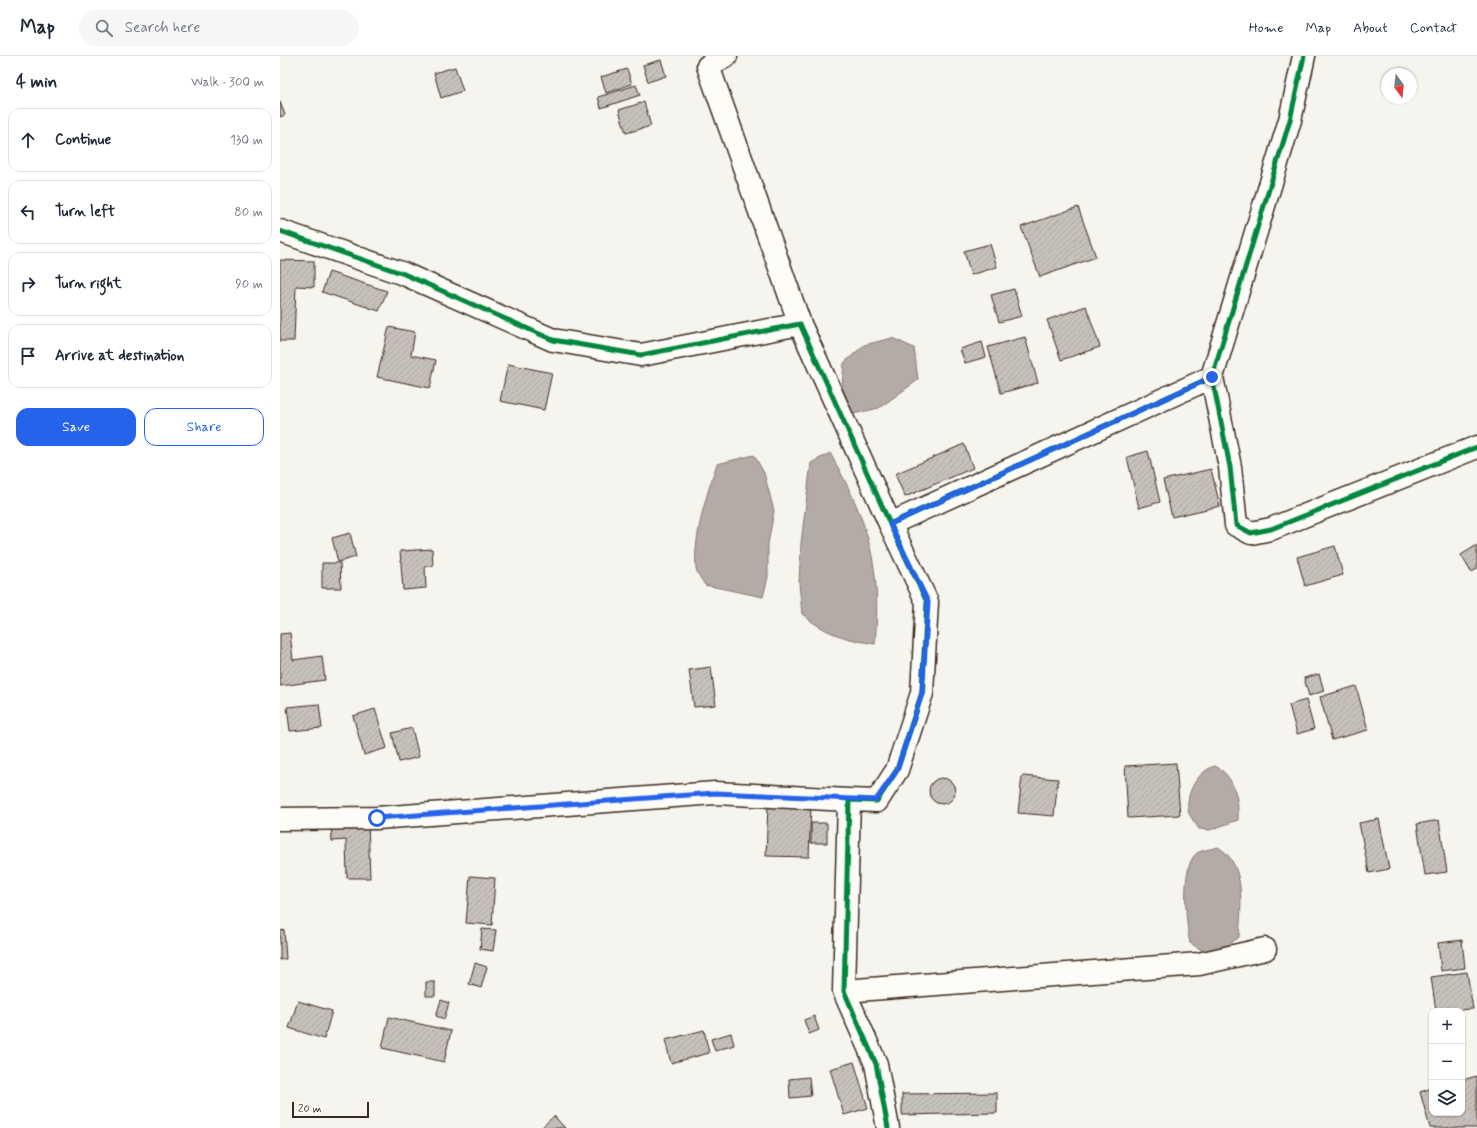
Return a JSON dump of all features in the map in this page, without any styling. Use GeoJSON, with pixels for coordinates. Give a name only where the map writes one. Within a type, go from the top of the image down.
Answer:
{"type":"FeatureCollection","features":[{"type":"Feature","properties":{"kind":"street"},"geometry":{"type":"LineString","coordinates":[[280,819],[377,818],[715,793],[876,800],[897,770],[922,693],[928,602],[890,524],[800,324],[708,66],[726,56]]}},
{"type":"Feature","properties":{"kind":"street"},"geometry":{"type":"LineString","coordinates":[[1304,56],[1290,120],[1212,377],[1230,467],[1236,525],[1251,533],[1271,529],[1477,447]]}},
{"type":"Feature","properties":{"kind":"street"},"geometry":{"type":"LineString","coordinates":[[280,231],[404,274],[553,340],[641,355],[800,324]]}},
{"type":"Feature","properties":{"kind":"street"},"geometry":{"type":"LineString","coordinates":[[890,524],[1212,377]]}},
{"type":"Feature","properties":{"kind":"street"},"geometry":{"type":"LineString","coordinates":[[849,800],[844,991],[876,1064],[888,1128]]}},
{"type":"Feature","properties":{"kind":"street"},"geometry":{"type":"LineString","coordinates":[[844,991],[1200,964],[1265,949]]}},
{"type":"Feature","properties":{"kind":"shaded area"},"geometry":{"type":"Polygon","coordinates":[[[892,338],[914,348],[918,380],[879,408],[853,414],[842,387],[844,363],[864,345],[892,338]]]}},
{"type":"Feature","properties":{"kind":"shaded area"},"geometry":{"type":"Polygon","coordinates":[[[830,453],[854,500],[863,522],[869,544],[874,567],[876,591],[877,616],[875,644],[836,635],[819,626],[802,614],[799,583],[801,543],[811,463],[830,453]]]}},
{"type":"Feature","properties":{"kind":"shaded area"},"geometry":{"type":"Polygon","coordinates":[[[754,455],[764,473],[774,511],[768,544],[768,577],[763,597],[705,585],[698,575],[696,568],[699,530],[705,502],[717,464],[754,455]]]}},
{"type":"Feature","properties":{"kind":"shaded area"},"geometry":{"type":"Polygon","coordinates":[[[1215,766],[1222,770],[1227,776],[1234,789],[1238,805],[1238,820],[1210,830],[1199,829],[1188,810],[1189,796],[1198,777],[1203,772],[1215,766]]]}},
{"type":"Feature","properties":{"kind":"shaded area"},"geometry":{"type":"Polygon","coordinates":[[[1218,847],[1234,864],[1238,875],[1241,900],[1239,937],[1220,951],[1205,952],[1190,943],[1186,910],[1186,882],[1188,870],[1197,853],[1218,847]]]}},
{"type":"Feature","properties":{"kind":"building"},"geometry":{"type":"Polygon","coordinates":[[[661,60],[666,76],[648,82],[643,65],[661,60]]]}},
{"type":"Feature","properties":{"kind":"building"},"geometry":{"type":"Polygon","coordinates":[[[455,67],[463,91],[441,98],[434,73],[455,67]]]}},
{"type":"Feature","properties":{"kind":"building"},"geometry":{"type":"Polygon","coordinates":[[[627,69],[632,84],[606,93],[601,77],[627,69]]]}},
{"type":"Feature","properties":{"kind":"building"},"geometry":{"type":"Polygon","coordinates":[[[636,85],[640,95],[601,108],[598,97],[636,85]]]}},
{"type":"Feature","properties":{"kind":"building"},"geometry":{"type":"Polygon","coordinates":[[[280,102],[285,115],[280,117],[280,102]]]}},
{"type":"Feature","properties":{"kind":"building"},"geometry":{"type":"Polygon","coordinates":[[[644,102],[651,126],[626,133],[619,110],[644,102]]]}},
{"type":"Feature","properties":{"kind":"building"},"geometry":{"type":"Polygon","coordinates":[[[1078,207],[1096,257],[1040,277],[1021,227],[1078,207]]]}},
{"type":"Feature","properties":{"kind":"building"},"geometry":{"type":"Polygon","coordinates":[[[990,244],[997,267],[971,275],[964,251],[990,244]]]}},
{"type":"Feature","properties":{"kind":"building"},"geometry":{"type":"Polygon","coordinates":[[[280,260],[314,261],[314,287],[296,286],[294,341],[280,341],[280,260]]]}},
{"type":"Feature","properties":{"kind":"building"},"geometry":{"type":"Polygon","coordinates":[[[329,272],[387,291],[379,311],[322,292],[329,272]]]}},
{"type":"Feature","properties":{"kind":"building"},"geometry":{"type":"Polygon","coordinates":[[[1014,289],[1022,316],[999,322],[991,295],[1014,289]]]}},
{"type":"Feature","properties":{"kind":"building"},"geometry":{"type":"Polygon","coordinates":[[[1086,306],[1100,347],[1061,360],[1047,320],[1086,306]]]}},
{"type":"Feature","properties":{"kind":"building"},"geometry":{"type":"Polygon","coordinates":[[[389,327],[415,332],[411,355],[436,360],[430,388],[377,377],[389,327]]]}},
{"type":"Feature","properties":{"kind":"building"},"geometry":{"type":"Polygon","coordinates":[[[1025,337],[1038,383],[1001,393],[988,347],[1025,337]]]}},
{"type":"Feature","properties":{"kind":"building"},"geometry":{"type":"Polygon","coordinates":[[[982,342],[986,357],[965,363],[960,349],[982,342]]]}},
{"type":"Feature","properties":{"kind":"building"},"geometry":{"type":"Polygon","coordinates":[[[508,364],[552,373],[544,410],[500,401],[508,364]]]}},
{"type":"Feature","properties":{"kind":"building"},"geometry":{"type":"Polygon","coordinates":[[[964,444],[973,468],[905,497],[895,474],[964,444]]]}},
{"type":"Feature","properties":{"kind":"building"},"geometry":{"type":"Polygon","coordinates":[[[1148,451],[1160,502],[1139,508],[1127,457],[1148,451]]]}},
{"type":"Feature","properties":{"kind":"building"},"geometry":{"type":"Polygon","coordinates":[[[1211,469],[1220,506],[1172,517],[1163,480],[1211,469]]]}},
{"type":"Feature","properties":{"kind":"building"},"geometry":{"type":"Polygon","coordinates":[[[350,533],[356,557],[338,562],[332,538],[350,533]]]}},
{"type":"Feature","properties":{"kind":"building"},"geometry":{"type":"Polygon","coordinates":[[[1477,545],[1477,569],[1471,572],[1461,555],[1477,545]]]}},
{"type":"Feature","properties":{"kind":"building"},"geometry":{"type":"Polygon","coordinates":[[[1335,546],[1343,575],[1305,586],[1297,557],[1335,546]]]}},
{"type":"Feature","properties":{"kind":"building"},"geometry":{"type":"Polygon","coordinates":[[[432,549],[433,566],[425,566],[426,588],[403,590],[400,551],[432,549]]]}},
{"type":"Feature","properties":{"kind":"building"},"geometry":{"type":"Polygon","coordinates":[[[322,563],[340,563],[341,588],[322,588],[322,563]]]}},
{"type":"Feature","properties":{"kind":"building"},"geometry":{"type":"Polygon","coordinates":[[[290,633],[293,660],[322,656],[325,680],[280,686],[280,634],[290,633]]]}},
{"type":"Feature","properties":{"kind":"building"},"geometry":{"type":"Polygon","coordinates":[[[711,667],[716,705],[694,707],[689,670],[711,667]]]}},
{"type":"Feature","properties":{"kind":"building"},"geometry":{"type":"Polygon","coordinates":[[[1319,674],[1324,691],[1309,696],[1304,678],[1319,674]]]}},
{"type":"Feature","properties":{"kind":"building"},"geometry":{"type":"Polygon","coordinates":[[[1356,686],[1368,730],[1332,740],[1320,697],[1356,686]]]}},
{"type":"Feature","properties":{"kind":"building"},"geometry":{"type":"Polygon","coordinates":[[[1306,700],[1314,729],[1297,734],[1289,705],[1306,700]]]}},
{"type":"Feature","properties":{"kind":"building"},"geometry":{"type":"Polygon","coordinates":[[[319,704],[322,728],[290,731],[287,707],[319,704]]]}},
{"type":"Feature","properties":{"kind":"building"},"geometry":{"type":"Polygon","coordinates":[[[375,709],[387,748],[364,755],[353,716],[375,709]]]}},
{"type":"Feature","properties":{"kind":"building"},"geometry":{"type":"Polygon","coordinates":[[[412,728],[419,757],[399,762],[392,733],[412,728]]]}},
{"type":"Feature","properties":{"kind":"building"},"geometry":{"type":"Polygon","coordinates":[[[1176,763],[1180,815],[1128,818],[1125,766],[1176,763]]]}},
{"type":"Feature","properties":{"kind":"building"},"geometry":{"type":"Polygon","coordinates":[[[1022,776],[1058,779],[1054,816],[1018,813],[1022,776]]]}},
{"type":"Feature","properties":{"kind":"building"},"geometry":{"type":"Polygon","coordinates":[[[942,778],[952,781],[955,791],[952,801],[942,804],[932,801],[929,791],[932,781],[942,778]]]}},
{"type":"Feature","properties":{"kind":"building"},"geometry":{"type":"Polygon","coordinates":[[[768,804],[811,805],[809,857],[766,856],[768,804]]]}},
{"type":"Feature","properties":{"kind":"building"},"geometry":{"type":"Polygon","coordinates":[[[1379,819],[1389,869],[1369,873],[1359,823],[1379,819]]]}},
{"type":"Feature","properties":{"kind":"building"},"geometry":{"type":"Polygon","coordinates":[[[368,820],[370,878],[347,878],[346,840],[332,841],[331,822],[368,820]]]}},
{"type":"Feature","properties":{"kind":"building"},"geometry":{"type":"Polygon","coordinates":[[[1439,820],[1447,872],[1425,875],[1417,824],[1439,820]]]}},
{"type":"Feature","properties":{"kind":"building"},"geometry":{"type":"Polygon","coordinates":[[[811,823],[827,823],[827,843],[811,843],[811,823]]]}},
{"type":"Feature","properties":{"kind":"building"},"geometry":{"type":"Polygon","coordinates":[[[470,876],[495,878],[492,925],[466,923],[470,876]]]}},
{"type":"Feature","properties":{"kind":"building"},"geometry":{"type":"Polygon","coordinates":[[[482,929],[496,930],[493,951],[480,949],[482,929]]]}},
{"type":"Feature","properties":{"kind":"building"},"geometry":{"type":"Polygon","coordinates":[[[284,930],[286,959],[280,960],[280,931],[284,930]]]}},
{"type":"Feature","properties":{"kind":"building"},"geometry":{"type":"Polygon","coordinates":[[[1462,940],[1465,968],[1441,971],[1438,943],[1462,940]]]}},
{"type":"Feature","properties":{"kind":"building"},"geometry":{"type":"Polygon","coordinates":[[[475,963],[487,967],[481,988],[469,984],[475,963]]]}},
{"type":"Feature","properties":{"kind":"building"},"geometry":{"type":"Polygon","coordinates":[[[1467,972],[1473,1009],[1436,1008],[1431,977],[1467,972]]]}},
{"type":"Feature","properties":{"kind":"building"},"geometry":{"type":"Polygon","coordinates":[[[426,982],[435,982],[435,996],[426,996],[426,982]]]}},
{"type":"Feature","properties":{"kind":"building"},"geometry":{"type":"Polygon","coordinates":[[[441,1000],[449,1003],[444,1019],[436,1016],[441,1000]]]}},
{"type":"Feature","properties":{"kind":"building"},"geometry":{"type":"Polygon","coordinates":[[[298,1001],[332,1011],[324,1039],[289,1028],[298,1001]]]}},
{"type":"Feature","properties":{"kind":"building"},"geometry":{"type":"Polygon","coordinates":[[[814,1016],[819,1030],[809,1034],[804,1020],[814,1016]]]}},
{"type":"Feature","properties":{"kind":"building"},"geometry":{"type":"Polygon","coordinates":[[[389,1017],[451,1031],[444,1062],[382,1048],[389,1017]]]}},
{"type":"Feature","properties":{"kind":"building"},"geometry":{"type":"Polygon","coordinates":[[[704,1030],[709,1053],[671,1063],[665,1040],[704,1030]]]}},
{"type":"Feature","properties":{"kind":"building"},"geometry":{"type":"Polygon","coordinates":[[[731,1033],[734,1045],[715,1051],[711,1039],[731,1033]]]}},
{"type":"Feature","properties":{"kind":"building"},"geometry":{"type":"Polygon","coordinates":[[[854,1062],[868,1108],[844,1115],[830,1069],[854,1062]]]}},
{"type":"Feature","properties":{"kind":"building"},"geometry":{"type":"Polygon","coordinates":[[[1477,1076],[1477,1128],[1430,1128],[1420,1092],[1429,1089],[1429,1116],[1465,1116],[1465,1079],[1477,1076]]]}},
{"type":"Feature","properties":{"kind":"building"},"geometry":{"type":"Polygon","coordinates":[[[809,1077],[811,1096],[790,1098],[789,1079],[809,1077]]]}},
{"type":"Feature","properties":{"kind":"building"},"geometry":{"type":"Polygon","coordinates":[[[997,1093],[997,1113],[902,1115],[902,1094],[997,1093]]]}},
{"type":"Feature","properties":{"kind":"building"},"geometry":{"type":"Polygon","coordinates":[[[554,1116],[565,1128],[541,1128],[554,1116]]]}},
{"type":"Feature","properties":{"kind":"cycle path"},"geometry":{"type":"LineString","coordinates":[[1304,56],[1290,120],[1212,377],[1230,467],[1236,525],[1251,533],[1271,529],[1477,447]]}},
{"type":"Feature","properties":{"kind":"cycle path"},"geometry":{"type":"LineString","coordinates":[[280,231],[404,274],[553,340],[641,355],[800,324],[890,524]]}},
{"type":"Feature","properties":{"kind":"cycle path"},"geometry":{"type":"LineString","coordinates":[[888,1128],[876,1064],[844,991],[849,800],[877,801],[897,770],[922,693],[927,602],[890,524],[1212,377]]}},
{"type":"Feature","properties":{"kind":"route"},"geometry":{"type":"LineString","coordinates":[[377,818],[715,793],[876,800],[897,770],[922,693],[928,602],[890,524],[1212,377]]}}]}
